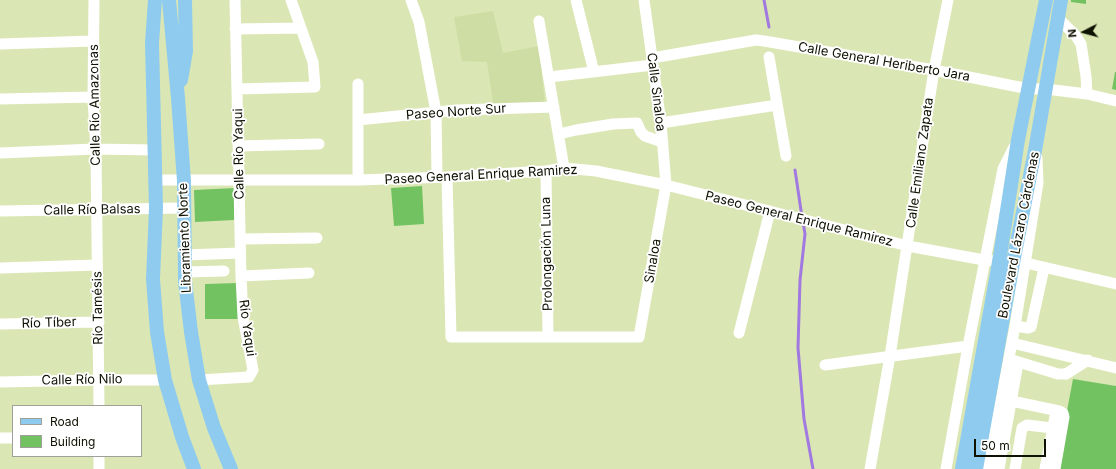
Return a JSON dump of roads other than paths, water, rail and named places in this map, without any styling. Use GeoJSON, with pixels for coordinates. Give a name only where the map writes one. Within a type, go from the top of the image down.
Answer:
{"type":"FeatureCollection","features":[{"type":"Feature","properties":{"kind":"main road"},"geometry":{"type":"LineString","coordinates":[[151,0],[156,208],[153,279],[157,332],[165,380],[182,437],[194,469]]}},
{"type":"Feature","properties":{"kind":"main road"},"geometry":{"type":"LineString","coordinates":[[152,43],[155,0]]}},
{"type":"Feature","properties":{"kind":"main road","name":"Libramiento Norte"},"geometry":{"type":"LineString","coordinates":[[168,0],[178,98],[184,180],[185,272],[191,332],[199,380],[214,428],[232,469]]}},
{"type":"Feature","properties":{"kind":"main road"},"geometry":{"type":"LineString","coordinates":[[178,98],[186,51],[185,0]]}},
{"type":"Feature","properties":{"kind":"main road","name":"Boulevard Lázaro Cárdenas"},"geometry":{"type":"LineString","coordinates":[[962,469],[999,262],[1018,140],[1046,0]]}},
{"type":"Feature","properties":{"kind":"main road","name":"Boulevard Lázaro Cárdenas"},"geometry":{"type":"LineString","coordinates":[[976,469],[1019,263],[1036,145],[1061,0]]}},
{"type":"Feature","properties":{"kind":"street","name":"Calle Río Amazonas"},"geometry":{"type":"LineString","coordinates":[[94,0],[93,97],[96,210]]}},
{"type":"Feature","properties":{"kind":"street","name":"Calle Río Yaqui"},"geometry":{"type":"LineString","coordinates":[[234,0],[236,29],[240,253]]}},
{"type":"Feature","properties":{"kind":"street"},"geometry":{"type":"LineString","coordinates":[[237,89],[316,87],[313,62],[291,0]]}},
{"type":"Feature","properties":{"kind":"street"},"geometry":{"type":"LineString","coordinates":[[411,0],[419,22],[436,112],[436,135],[442,177],[451,337],[548,337]]}},
{"type":"Feature","properties":{"kind":"street"},"geometry":{"type":"LineString","coordinates":[[576,0],[594,72]]}},
{"type":"Feature","properties":{"kind":"street","name":"Calle Sinaloa"},"geometry":{"type":"LineString","coordinates":[[644,0],[660,123],[666,185]]}},
{"type":"Feature","properties":{"kind":"street","name":"Calle Emiliano Zapata"},"geometry":{"type":"LineString","coordinates":[[870,469],[908,246],[934,70],[948,0]]}},
{"type":"Feature","properties":{"kind":"street"},"geometry":{"type":"LineString","coordinates":[[1058,18],[1076,36],[1081,44],[1087,94]]}},
{"type":"Feature","properties":{"kind":"street"},"geometry":{"type":"LineString","coordinates":[[539,21],[564,168]]}},
{"type":"Feature","properties":{"kind":"street"},"geometry":{"type":"LineString","coordinates":[[236,29],[301,28]]}},
{"type":"Feature","properties":{"kind":"street","name":"Calle General Heriberto Jara"},"geometry":{"type":"LineString","coordinates":[[549,77],[594,72],[652,62],[756,40],[934,70],[1029,89],[1046,89],[1087,94],[1116,101]]}},
{"type":"Feature","properties":{"kind":"street"},"geometry":{"type":"LineString","coordinates":[[0,44],[93,41]]}},
{"type":"Feature","properties":{"kind":"street"},"geometry":{"type":"LineString","coordinates":[[769,57],[786,156]]}},
{"type":"Feature","properties":{"kind":"street"},"geometry":{"type":"LineString","coordinates":[[358,84],[358,180]]}},
{"type":"Feature","properties":{"kind":"street"},"geometry":{"type":"LineString","coordinates":[[0,99],[93,97]]}},
{"type":"Feature","properties":{"kind":"street"},"geometry":{"type":"LineString","coordinates":[[660,123],[777,105]]}},
{"type":"Feature","properties":{"kind":"street","name":"Paseo Norte Sur"},"geometry":{"type":"LineString","coordinates":[[358,120],[457,110],[554,107]]}},
{"type":"Feature","properties":{"kind":"street"},"geometry":{"type":"LineString","coordinates":[[559,134],[613,124],[637,123],[641,132],[645,136],[662,142]]}},
{"type":"Feature","properties":{"kind":"street"},"geometry":{"type":"LineString","coordinates":[[946,469],[984,260],[1003,169],[1018,140]]}},
{"type":"Feature","properties":{"kind":"street"},"geometry":{"type":"LineString","coordinates":[[238,146],[318,144]]}},
{"type":"Feature","properties":{"kind":"street"},"geometry":{"type":"LineString","coordinates":[[0,153],[95,149],[154,150]]}},
{"type":"Feature","properties":{"kind":"street","name":"Paseo General Enrique Ramirez"},"geometry":{"type":"LineString","coordinates":[[155,180],[358,180],[546,171],[564,168],[596,170],[666,185],[908,246],[984,260],[1019,263],[1116,284]]}},
{"type":"Feature","properties":{"kind":"street","name":"Prolongación Luna"},"geometry":{"type":"LineString","coordinates":[[546,171],[548,337]]}},
{"type":"Feature","properties":{"kind":"street","name":"Sinaloa"},"geometry":{"type":"LineString","coordinates":[[548,337],[639,337],[666,185]]}},
{"type":"Feature","properties":{"kind":"street","name":"Calle Río Balsas"},"geometry":{"type":"LineString","coordinates":[[0,211],[184,208]]}},
{"type":"Feature","properties":{"kind":"street","name":"Río Tamésis"},"geometry":{"type":"LineString","coordinates":[[96,210],[100,380],[99,405]]}},
{"type":"Feature","properties":{"kind":"street"},"geometry":{"type":"LineString","coordinates":[[739,333],[770,211]]}},
{"type":"Feature","properties":{"kind":"street"},"geometry":{"type":"LineString","coordinates":[[240,239],[317,238]]}},
{"type":"Feature","properties":{"kind":"street"},"geometry":{"type":"LineString","coordinates":[[185,255],[240,253]]}},
{"type":"Feature","properties":{"kind":"street","name":"Río Yaqui"},"geometry":{"type":"LineString","coordinates":[[199,380],[249,377],[253,370],[243,317],[240,253]]}},
{"type":"Feature","properties":{"kind":"street"},"geometry":{"type":"LineString","coordinates":[[999,469],[1007,400],[1014,361],[1012,343],[1015,326],[1019,263]]}},
{"type":"Feature","properties":{"kind":"street"},"geometry":{"type":"LineString","coordinates":[[0,268],[98,265]]}},
{"type":"Feature","properties":{"kind":"street"},"geometry":{"type":"LineString","coordinates":[[1015,326],[1031,327],[1044,268]]}},
{"type":"Feature","properties":{"kind":"street"},"geometry":{"type":"LineString","coordinates":[[185,272],[224,271]]}},
{"type":"Feature","properties":{"kind":"street"},"geometry":{"type":"LineString","coordinates":[[241,276],[309,273]]}},
{"type":"Feature","properties":{"kind":"street","name":"Río Tíber"},"geometry":{"type":"LineString","coordinates":[[0,324],[99,322]]}},
{"type":"Feature","properties":{"kind":"street"},"geometry":{"type":"LineString","coordinates":[[1012,343],[1088,360],[1116,368]]}},
{"type":"Feature","properties":{"kind":"street"},"geometry":{"type":"LineString","coordinates":[[825,365],[968,346]]}},
{"type":"Feature","properties":{"kind":"street"},"geometry":{"type":"LineString","coordinates":[[1014,361],[1058,374],[1066,374],[1088,360]]}},
{"type":"Feature","properties":{"kind":"street","name":"Calle Río Nilo"},"geometry":{"type":"LineString","coordinates":[[0,382],[165,380]]}},
{"type":"Feature","properties":{"kind":"street"},"geometry":{"type":"LineString","coordinates":[[1007,400],[1063,413],[1064,416],[1055,469]]}},
{"type":"Feature","properties":{"kind":"street"},"geometry":{"type":"LineString","coordinates":[[988,469],[1007,400]]}},
{"type":"Feature","properties":{"kind":"street"},"geometry":{"type":"LineString","coordinates":[[1045,469],[1056,411]]}},
{"type":"Feature","properties":{"kind":"street"},"geometry":{"type":"LineString","coordinates":[[1015,469],[1022,428],[1027,425],[1052,428]]}},
{"type":"Feature","properties":{"kind":"street"},"geometry":{"type":"LineString","coordinates":[[0,438],[12,438]]}},
{"type":"Feature","properties":{"kind":"street"},"geometry":{"type":"LineString","coordinates":[[99,457],[99,469]]}},
{"type":"Feature","properties":{"kind":"waterway"},"geometry":{"type":"LineString","coordinates":[[764,0],[769,27]]}},
{"type":"Feature","properties":{"kind":"waterway"},"geometry":{"type":"LineString","coordinates":[[795,170],[802,217]]}},
{"type":"Feature","properties":{"kind":"waterway"},"geometry":{"type":"LineString","coordinates":[[803,222],[805,234],[800,280],[798,348],[804,419],[813,469]]}}]}
